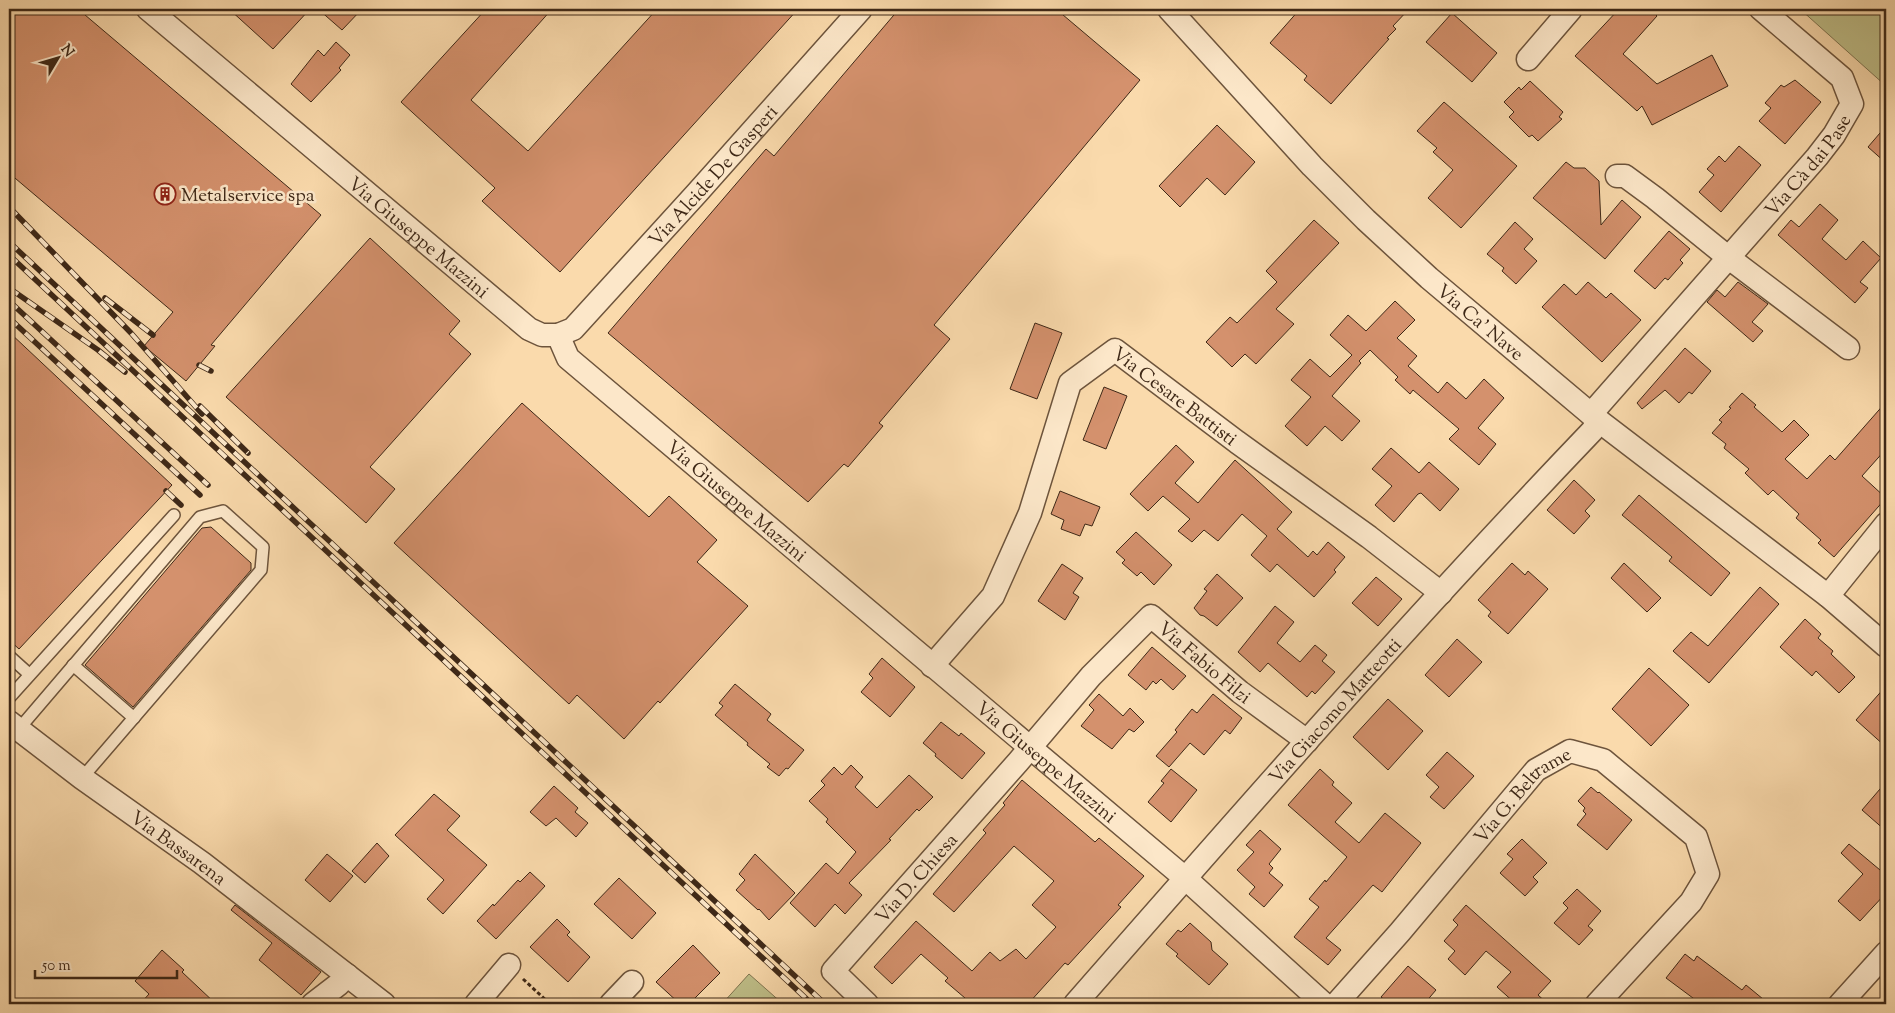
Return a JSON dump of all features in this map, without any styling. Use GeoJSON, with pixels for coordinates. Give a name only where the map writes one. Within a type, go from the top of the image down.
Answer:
{"type":"FeatureCollection","features":[{"type":"Feature","properties":{"kind":"street","name":"Via Giuseppe Mazzini"},"geometry":{"type":"LineString","coordinates":[[148,9],[529,329],[542,334],[558,335],[568,358],[1185,878],[1324,1004]]}},
{"type":"Feature","properties":{"kind":"street","name":"Via Alcide De Gasperi"},"geometry":{"type":"LineString","coordinates":[[558,335],[573,329],[861,9]]}},
{"type":"Feature","properties":{"kind":"street","name":"Via Ca' Nave"},"geometry":{"type":"LineString","coordinates":[[1169,9],[1312,166],[1366,220],[1429,278],[1595,418],[1828,596],[1886,646]]}},
{"type":"Feature","properties":{"kind":"street"},"geometry":{"type":"LineString","coordinates":[[1528,59],[1571,9]]}},
{"type":"Feature","properties":{"kind":"street","name":"Via Cà dai Pase"},"geometry":{"type":"LineString","coordinates":[[1595,418],[1834,135],[1852,104],[1842,78],[1761,9]]}},
{"type":"Feature","properties":{"kind":"street"},"geometry":{"type":"LineString","coordinates":[[1617,176],[1625,176],[1655,198],[1729,258],[1848,348]]}},
{"type":"Feature","properties":{"kind":"street","name":"Via Cesare Battisti"},"geometry":{"type":"LineString","coordinates":[[932,666],[993,596],[1030,513],[1070,383],[1115,350],[1237,442],[1369,537],[1441,593]]}},
{"type":"Feature","properties":{"kind":"street","name":"Via Giacomo Matteotti"},"geometry":{"type":"LineString","coordinates":[[1075,1004],[1307,741],[1441,593],[1592,431],[1595,418]]}},
{"type":"Feature","properties":{"kind":"street"},"geometry":{"type":"LineString","coordinates":[[1828,596],[1886,524]]}},
{"type":"Feature","properties":{"kind":"street","name":"Via Fabio Filzi"},"geometry":{"type":"LineString","coordinates":[[1030,747],[1091,676],[1151,616],[1240,692],[1307,741]]}},
{"type":"Feature","properties":{"kind":"street","name":"Via Bassarena"},"geometry":{"type":"LineString","coordinates":[[14,726],[82,778],[202,863],[384,1004]]}},
{"type":"Feature","properties":{"kind":"street","name":"Via D. Chiesa"},"geometry":{"type":"LineString","coordinates":[[866,1004],[833,971],[1030,747]]}},
{"type":"Feature","properties":{"kind":"street","name":"Via G. Beltrame"},"geometry":{"type":"LineString","coordinates":[[1336,1004],[1400,932],[1536,770],[1570,751],[1603,760],[1696,837],[1708,874],[1690,902],[1596,1004]]}},
{"type":"Feature","properties":{"kind":"street"},"geometry":{"type":"LineString","coordinates":[[1851,1001],[1886,953]]}},
{"type":"Feature","properties":{"kind":"street"},"geometry":{"type":"LineString","coordinates":[[476,1004],[509,966]]}},
{"type":"Feature","properties":{"kind":"street"},"geometry":{"type":"LineString","coordinates":[[313,1004],[338,984],[347,974]]}},
{"type":"Feature","properties":{"kind":"street"},"geometry":{"type":"LineString","coordinates":[[611,1004],[632,982]]}},
{"type":"Feature","properties":{"kind":"lane"},"geometry":{"type":"LineString","coordinates":[[14,726],[73,665],[200,517],[223,511],[263,547],[261,570],[82,778]]}},
{"type":"Feature","properties":{"kind":"lane"},"geometry":{"type":"LineString","coordinates":[[9,698],[174,515]]}},
{"type":"Feature","properties":{"kind":"lane"},"geometry":{"type":"LineString","coordinates":[[9,656],[29,674]]}},
{"type":"Feature","properties":{"kind":"lane"},"geometry":{"type":"LineString","coordinates":[[73,665],[134,718]]}},
{"type":"Feature","properties":{"kind":"path"},"geometry":{"type":"LineString","coordinates":[[509,966],[550,1004]]}},
{"type":"Feature","properties":{"kind":"green space"},"geometry":{"type":"Polygon","coordinates":[[[1800,9],[1886,9],[1886,86],[1800,9]]]}},
{"type":"Feature","properties":{"kind":"green space"},"geometry":{"type":"Polygon","coordinates":[[[749,974],[783,1004],[722,1004],[749,974]]]}},
{"type":"Feature","properties":{"kind":"building","name":"Metalservice spa"},"geometry":{"type":"Polygon","coordinates":[[[9,9],[78,9],[321,215],[211,345],[215,346],[186,381],[144,346],[173,312],[9,173],[9,9]]]}},
{"type":"Feature","properties":{"kind":"building"},"geometry":{"type":"Polygon","coordinates":[[[229,9],[310,9],[273,49],[229,9]]]}},
{"type":"Feature","properties":{"kind":"building"},"geometry":{"type":"Polygon","coordinates":[[[318,9],[362,9],[342,30],[318,9]]]}},
{"type":"Feature","properties":{"kind":"building"},"geometry":{"type":"Polygon","coordinates":[[[486,9],[552,9],[471,100],[528,151],[657,9],[798,9],[560,272],[482,201],[495,188],[401,102],[486,9]]]}},
{"type":"Feature","properties":{"kind":"building"},"geometry":{"type":"Polygon","coordinates":[[[899,9],[1056,9],[1140,80],[934,325],[950,339],[879,423],[883,426],[848,467],[844,464],[808,502],[608,333],[766,149],[774,156],[899,9]]]}},
{"type":"Feature","properties":{"kind":"building"},"geometry":{"type":"Polygon","coordinates":[[[1300,9],[1409,9],[1393,26],[1396,29],[1387,38],[1389,39],[1331,104],[1304,80],[1307,76],[1270,43],[1300,9]]]}},
{"type":"Feature","properties":{"kind":"building"},"geometry":{"type":"Polygon","coordinates":[[[1619,9],[1650,9],[1657,16],[1623,54],[1657,84],[1712,55],[1728,86],[1652,125],[1642,106],[1637,111],[1575,56],[1619,9]]]}},
{"type":"Feature","properties":{"kind":"building"},"geometry":{"type":"Polygon","coordinates":[[[1452,13],[1497,53],[1472,82],[1426,42],[1452,13]]]}},
{"type":"Feature","properties":{"kind":"building"},"geometry":{"type":"Polygon","coordinates":[[[336,42],[350,55],[339,68],[341,70],[311,102],[291,84],[318,50],[324,56],[336,42]]]}},
{"type":"Feature","properties":{"kind":"building"},"geometry":{"type":"Polygon","coordinates":[[[1795,80],[1821,102],[1785,144],[1759,121],[1771,108],[1765,103],[1781,85],[1784,87],[1795,80]]]}},
{"type":"Feature","properties":{"kind":"building"},"geometry":{"type":"Polygon","coordinates":[[[1530,81],[1563,112],[1559,117],[1562,119],[1538,141],[1532,135],[1529,137],[1509,117],[1514,112],[1504,102],[1519,87],[1521,90],[1530,81]]]}},
{"type":"Feature","properties":{"kind":"building"},"geometry":{"type":"Polygon","coordinates":[[[1444,102],[1517,166],[1461,228],[1428,198],[1453,170],[1433,152],[1437,148],[1417,131],[1444,102]]]}},
{"type":"Feature","properties":{"kind":"building"},"geometry":{"type":"Polygon","coordinates":[[[1217,125],[1255,162],[1225,195],[1207,178],[1180,207],[1159,186],[1217,125]]]}},
{"type":"Feature","properties":{"kind":"building"},"geometry":{"type":"Polygon","coordinates":[[[1886,126],[1886,163],[1868,147],[1886,126]]]}},
{"type":"Feature","properties":{"kind":"building"},"geometry":{"type":"Polygon","coordinates":[[[1739,146],[1761,165],[1721,212],[1699,192],[1714,175],[1707,169],[1719,156],[1725,162],[1739,146]]]}},
{"type":"Feature","properties":{"kind":"building"},"geometry":{"type":"Polygon","coordinates":[[[1566,162],[1574,168],[1585,168],[1599,181],[1601,225],[1622,200],[1641,217],[1605,259],[1533,198],[1566,162]]]}},
{"type":"Feature","properties":{"kind":"building"},"geometry":{"type":"Polygon","coordinates":[[[1820,204],[1838,220],[1822,239],[1846,260],[1863,241],[1881,258],[1860,282],[1868,288],[1855,303],[1778,235],[1791,220],[1799,227],[1820,204]]]}},
{"type":"Feature","properties":{"kind":"building"},"geometry":{"type":"Polygon","coordinates":[[[1314,220],[1339,243],[1276,309],[1294,324],[1256,364],[1245,354],[1232,367],[1206,342],[1230,317],[1237,323],[1277,282],[1266,271],[1314,220]]]}},
{"type":"Feature","properties":{"kind":"building"},"geometry":{"type":"Polygon","coordinates":[[[1515,222],[1533,239],[1524,249],[1537,261],[1516,284],[1502,271],[1504,268],[1487,254],[1515,222]]]}},
{"type":"Feature","properties":{"kind":"building"},"geometry":{"type":"Polygon","coordinates":[[[1669,231],[1690,249],[1680,260],[1683,263],[1668,280],[1665,278],[1655,289],[1634,271],[1669,231]]]}},
{"type":"Feature","properties":{"kind":"building"},"geometry":{"type":"Polygon","coordinates":[[[370,238],[460,321],[449,334],[471,354],[370,467],[395,489],[366,523],[226,397],[370,238]]]}},
{"type":"Feature","properties":{"kind":"building"},"geometry":{"type":"Polygon","coordinates":[[[1588,282],[1606,298],[1611,293],[1641,320],[1602,362],[1542,307],[1564,284],[1576,295],[1588,282]]]}},
{"type":"Feature","properties":{"kind":"building"},"geometry":{"type":"Polygon","coordinates":[[[1738,282],[1768,304],[1752,322],[1763,331],[1753,342],[1707,302],[1717,290],[1725,297],[1738,282]]]}},
{"type":"Feature","properties":{"kind":"building"},"geometry":{"type":"Polygon","coordinates":[[[1395,301],[1415,320],[1397,338],[1417,356],[1408,366],[1438,393],[1447,382],[1466,399],[1484,379],[1504,398],[1478,428],[1496,444],[1479,465],[1449,439],[1459,429],[1413,390],[1410,394],[1395,380],[1398,377],[1370,350],[1332,396],[1360,421],[1342,441],[1325,426],[1307,446],[1285,426],[1311,397],[1291,380],[1310,359],[1330,377],[1352,355],[1330,335],[1348,315],[1366,331],[1395,301]]]}},
{"type":"Feature","properties":{"kind":"building"},"geometry":{"type":"Polygon","coordinates":[[[1035,323],[1062,333],[1037,399],[1010,389],[1035,323]]]}},
{"type":"Feature","properties":{"kind":"building"},"geometry":{"type":"Polygon","coordinates":[[[9,332],[172,485],[19,649],[9,640],[9,332]]]}},
{"type":"Feature","properties":{"kind":"building"},"geometry":{"type":"Polygon","coordinates":[[[1685,348],[1711,371],[1692,394],[1689,392],[1679,403],[1665,390],[1642,409],[1637,403],[1685,348]]]}},
{"type":"Feature","properties":{"kind":"building"},"geometry":{"type":"Polygon","coordinates":[[[1104,387],[1127,396],[1106,449],[1083,440],[1104,387]]]}},
{"type":"Feature","properties":{"kind":"building"},"geometry":{"type":"Polygon","coordinates":[[[1742,393],[1756,405],[1754,407],[1782,432],[1794,420],[1809,435],[1785,459],[1807,479],[1830,455],[1835,460],[1886,402],[1886,449],[1862,476],[1886,498],[1834,557],[1818,543],[1821,540],[1796,518],[1799,514],[1773,490],[1768,495],[1745,473],[1749,469],[1724,448],[1726,444],[1712,433],[1722,422],[1719,420],[1742,393]]]}},
{"type":"Feature","properties":{"kind":"building"},"geometry":{"type":"Polygon","coordinates":[[[522,403],[649,517],[669,496],[717,540],[697,562],[748,606],[660,703],[658,701],[624,739],[577,695],[569,704],[394,543],[522,403]]]}},
{"type":"Feature","properties":{"kind":"building"},"geometry":{"type":"Polygon","coordinates":[[[1176,445],[1194,462],[1175,483],[1198,503],[1235,460],[1292,512],[1277,529],[1308,557],[1313,551],[1317,555],[1328,542],[1345,557],[1334,570],[1336,572],[1314,597],[1277,564],[1270,572],[1251,555],[1267,536],[1242,514],[1218,541],[1204,530],[1192,542],[1178,531],[1190,519],[1163,496],[1148,511],[1130,494],[1176,445]]]}},
{"type":"Feature","properties":{"kind":"building"},"geometry":{"type":"Polygon","coordinates":[[[1391,448],[1419,473],[1429,462],[1459,489],[1440,511],[1421,493],[1418,494],[1394,522],[1375,505],[1392,486],[1372,469],[1391,448]]]}},
{"type":"Feature","properties":{"kind":"building"},"geometry":{"type":"Polygon","coordinates":[[[1574,480],[1595,500],[1585,511],[1590,516],[1574,534],[1547,510],[1574,480]]]}},
{"type":"Feature","properties":{"kind":"building"},"geometry":{"type":"Polygon","coordinates":[[[1060,491],[1100,507],[1092,526],[1085,524],[1080,536],[1061,529],[1064,520],[1051,514],[1060,491]]]}},
{"type":"Feature","properties":{"kind":"building"},"geometry":{"type":"Polygon","coordinates":[[[1639,495],[1730,573],[1711,596],[1669,561],[1672,557],[1622,515],[1639,495]]]}},
{"type":"Feature","properties":{"kind":"building"},"geometry":{"type":"Polygon","coordinates":[[[211,527],[251,563],[251,570],[133,707],[85,665],[202,528],[211,527]]]}},
{"type":"Feature","properties":{"kind":"building"},"geometry":{"type":"Polygon","coordinates":[[[1136,532],[1172,565],[1154,585],[1141,572],[1137,576],[1122,563],[1125,560],[1116,552],[1136,532]]]}},
{"type":"Feature","properties":{"kind":"building"},"geometry":{"type":"Polygon","coordinates":[[[1512,563],[1525,575],[1528,571],[1548,589],[1508,634],[1488,616],[1491,612],[1478,600],[1512,563]]]}},
{"type":"Feature","properties":{"kind":"building"},"geometry":{"type":"Polygon","coordinates":[[[1624,563],[1661,598],[1647,612],[1611,578],[1624,563]]]}},
{"type":"Feature","properties":{"kind":"building"},"geometry":{"type":"Polygon","coordinates":[[[1062,564],[1083,578],[1073,593],[1079,597],[1065,620],[1038,601],[1062,564]]]}},
{"type":"Feature","properties":{"kind":"building"},"geometry":{"type":"Polygon","coordinates":[[[1217,574],[1243,598],[1217,626],[1200,615],[1194,608],[1207,591],[1204,589],[1217,574]]]}},
{"type":"Feature","properties":{"kind":"building"},"geometry":{"type":"Polygon","coordinates":[[[1376,577],[1402,599],[1378,626],[1352,603],[1376,577]]]}},
{"type":"Feature","properties":{"kind":"building"},"geometry":{"type":"Polygon","coordinates":[[[1760,587],[1779,604],[1709,683],[1673,651],[1691,632],[1708,646],[1760,587]]]}},
{"type":"Feature","properties":{"kind":"building"},"geometry":{"type":"Polygon","coordinates":[[[1275,606],[1294,622],[1277,643],[1300,662],[1315,645],[1327,655],[1322,661],[1335,672],[1315,694],[1312,691],[1307,697],[1268,663],[1260,672],[1238,652],[1275,606]]]}},
{"type":"Feature","properties":{"kind":"building"},"geometry":{"type":"Polygon","coordinates":[[[1805,619],[1821,634],[1818,638],[1833,651],[1831,654],[1855,677],[1839,693],[1816,671],[1812,676],[1780,647],[1805,619]]]}},
{"type":"Feature","properties":{"kind":"building"},"geometry":{"type":"Polygon","coordinates":[[[1457,639],[1482,662],[1449,697],[1425,675],[1457,639]]]}},
{"type":"Feature","properties":{"kind":"building"},"geometry":{"type":"Polygon","coordinates":[[[1152,647],[1186,676],[1173,690],[1161,679],[1156,684],[1153,681],[1146,690],[1128,675],[1152,647]]]}},
{"type":"Feature","properties":{"kind":"building"},"geometry":{"type":"Polygon","coordinates":[[[882,658],[915,687],[890,717],[861,692],[873,678],[869,674],[882,658]]]}},
{"type":"Feature","properties":{"kind":"building"},"geometry":{"type":"Polygon","coordinates":[[[1649,668],[1689,705],[1651,746],[1612,709],[1649,668]]]}},
{"type":"Feature","properties":{"kind":"building"},"geometry":{"type":"Polygon","coordinates":[[[735,684],[771,714],[767,720],[804,750],[788,769],[786,768],[779,776],[767,767],[770,764],[747,745],[748,743],[715,715],[723,706],[719,703],[735,684]]]}},
{"type":"Feature","properties":{"kind":"building"},"geometry":{"type":"Polygon","coordinates":[[[1886,686],[1886,747],[1856,720],[1886,686]]]}},
{"type":"Feature","properties":{"kind":"building"},"geometry":{"type":"Polygon","coordinates":[[[1099,694],[1123,716],[1130,708],[1144,722],[1134,732],[1129,729],[1112,749],[1081,726],[1094,710],[1089,705],[1099,694]]]}},
{"type":"Feature","properties":{"kind":"building"},"geometry":{"type":"Polygon","coordinates":[[[1213,694],[1242,718],[1230,734],[1225,730],[1204,755],[1190,743],[1169,767],[1156,756],[1177,732],[1175,730],[1192,709],[1197,713],[1213,694]]]}},
{"type":"Feature","properties":{"kind":"building"},"geometry":{"type":"Polygon","coordinates":[[[1388,699],[1423,731],[1388,770],[1353,737],[1388,699]]]}},
{"type":"Feature","properties":{"kind":"building"},"geometry":{"type":"Polygon","coordinates":[[[941,722],[959,736],[961,733],[985,753],[962,779],[923,743],[941,722]]]}},
{"type":"Feature","properties":{"kind":"building"},"geometry":{"type":"Polygon","coordinates":[[[1447,752],[1474,776],[1444,809],[1430,797],[1439,787],[1426,775],[1447,752]]]}},
{"type":"Feature","properties":{"kind":"building"},"geometry":{"type":"Polygon","coordinates":[[[851,765],[863,777],[855,787],[877,808],[909,775],[933,797],[919,811],[917,809],[889,839],[891,840],[849,883],[862,895],[845,914],[835,904],[815,927],[790,903],[826,863],[838,874],[856,852],[826,822],[828,819],[809,801],[825,785],[821,781],[834,767],[842,775],[851,765]]]}},
{"type":"Feature","properties":{"kind":"building"},"geometry":{"type":"Polygon","coordinates":[[[1171,769],[1197,790],[1171,822],[1148,802],[1164,783],[1161,781],[1171,769]]]}},
{"type":"Feature","properties":{"kind":"building"},"geometry":{"type":"Polygon","coordinates":[[[1320,769],[1334,782],[1332,785],[1352,803],[1335,822],[1359,843],[1385,813],[1421,843],[1382,892],[1373,885],[1326,938],[1341,950],[1328,965],[1294,937],[1319,907],[1309,899],[1347,857],[1288,805],[1320,769]]]}},
{"type":"Feature","properties":{"kind":"building"},"geometry":{"type":"Polygon","coordinates":[[[1022,780],[1095,842],[1099,838],[1144,876],[1118,905],[1121,907],[1068,965],[1065,963],[1028,1004],[972,1004],[945,981],[948,978],[921,954],[892,984],[874,967],[916,921],[972,971],[990,952],[1000,961],[1016,949],[1026,959],[1056,927],[1032,905],[1054,881],[1014,846],[954,912],[933,894],[986,833],[983,830],[1005,805],[1003,803],[1022,780]]]}},
{"type":"Feature","properties":{"kind":"building"},"geometry":{"type":"Polygon","coordinates":[[[1886,782],[1886,831],[1862,810],[1886,782]]]}},
{"type":"Feature","properties":{"kind":"building"},"geometry":{"type":"Polygon","coordinates":[[[554,786],[578,808],[575,812],[588,823],[576,837],[556,818],[546,826],[530,812],[554,786]]]}},
{"type":"Feature","properties":{"kind":"building"},"geometry":{"type":"Polygon","coordinates":[[[1591,787],[1632,820],[1607,850],[1577,825],[1586,814],[1583,811],[1585,808],[1578,801],[1591,787]]]}},
{"type":"Feature","properties":{"kind":"building"},"geometry":{"type":"Polygon","coordinates":[[[434,794],[460,816],[447,830],[487,865],[443,914],[427,899],[444,880],[395,835],[434,794]]]}},
{"type":"Feature","properties":{"kind":"building"},"geometry":{"type":"Polygon","coordinates":[[[1260,830],[1281,849],[1269,864],[1273,868],[1269,873],[1283,885],[1264,907],[1249,894],[1255,887],[1237,870],[1254,852],[1246,845],[1260,830]]]}},
{"type":"Feature","properties":{"kind":"building"},"geometry":{"type":"Polygon","coordinates":[[[1522,839],[1547,863],[1533,877],[1538,882],[1525,896],[1500,873],[1513,859],[1507,854],[1522,839]]]}},
{"type":"Feature","properties":{"kind":"building"},"geometry":{"type":"Polygon","coordinates":[[[377,843],[389,856],[365,883],[352,871],[377,843]]]}},
{"type":"Feature","properties":{"kind":"building"},"geometry":{"type":"Polygon","coordinates":[[[1849,844],[1886,875],[1886,893],[1860,921],[1838,901],[1863,874],[1841,853],[1849,844]]]}},
{"type":"Feature","properties":{"kind":"building"},"geometry":{"type":"Polygon","coordinates":[[[327,854],[353,876],[330,902],[305,880],[327,854]]]}},
{"type":"Feature","properties":{"kind":"building"},"geometry":{"type":"Polygon","coordinates":[[[755,854],[795,893],[769,920],[736,890],[745,880],[739,874],[755,854]]]}},
{"type":"Feature","properties":{"kind":"building"},"geometry":{"type":"Polygon","coordinates":[[[530,872],[545,886],[496,939],[477,921],[518,880],[520,882],[530,872]]]}},
{"type":"Feature","properties":{"kind":"building"},"geometry":{"type":"Polygon","coordinates":[[[619,878],[656,913],[632,939],[594,904],[619,878]]]}},
{"type":"Feature","properties":{"kind":"building"},"geometry":{"type":"Polygon","coordinates":[[[1577,889],[1601,911],[1588,926],[1593,930],[1579,945],[1554,923],[1568,908],[1563,903],[1577,889]]]}},
{"type":"Feature","properties":{"kind":"building"},"geometry":{"type":"Polygon","coordinates":[[[235,905],[321,972],[301,995],[259,960],[272,943],[231,910],[235,905]]]}},
{"type":"Feature","properties":{"kind":"building"},"geometry":{"type":"Polygon","coordinates":[[[1466,905],[1551,981],[1538,995],[1548,1004],[1516,1004],[1497,987],[1511,972],[1486,951],[1465,975],[1448,959],[1455,951],[1444,941],[1458,925],[1453,920],[1466,905]]]}},
{"type":"Feature","properties":{"kind":"building"},"geometry":{"type":"Polygon","coordinates":[[[557,919],[570,932],[567,935],[590,957],[568,982],[530,947],[557,919]]]}},
{"type":"Feature","properties":{"kind":"building"},"geometry":{"type":"Polygon","coordinates":[[[1190,923],[1211,942],[1212,950],[1228,964],[1209,985],[1176,956],[1178,954],[1166,944],[1178,930],[1181,932],[1190,923]]]}},
{"type":"Feature","properties":{"kind":"building"},"geometry":{"type":"Polygon","coordinates":[[[693,945],[720,973],[689,1004],[680,1004],[656,982],[693,945]]]}},
{"type":"Feature","properties":{"kind":"building"},"geometry":{"type":"Polygon","coordinates":[[[162,950],[216,1004],[140,1004],[149,994],[135,981],[162,950]]]}},
{"type":"Feature","properties":{"kind":"building"},"geometry":{"type":"Polygon","coordinates":[[[1685,954],[1694,961],[1697,956],[1742,990],[1746,985],[1769,1004],[1701,1004],[1666,978],[1685,954]]]}},
{"type":"Feature","properties":{"kind":"building"},"geometry":{"type":"Polygon","coordinates":[[[1408,966],[1436,990],[1424,1004],[1390,1004],[1381,997],[1408,966]]]}},
{"type":"Feature","properties":{"kind":"railway"},"geometry":{"type":"LineString","coordinates":[[9,207],[131,333],[202,414]]}},
{"type":"Feature","properties":{"kind":"railway"},"geometry":{"type":"LineString","coordinates":[[9,242],[825,1004]]}},
{"type":"Feature","properties":{"kind":"railway"},"geometry":{"type":"LineString","coordinates":[[9,255],[812,1004]]}},
{"type":"Feature","properties":{"kind":"railway"},"geometry":{"type":"LineString","coordinates":[[9,288],[98,350],[125,372]]}},
{"type":"Feature","properties":{"kind":"railway"},"geometry":{"type":"LineString","coordinates":[[105,298],[153,335]]}},
{"type":"Feature","properties":{"kind":"railway"},"geometry":{"type":"LineString","coordinates":[[9,301],[208,485]]}},
{"type":"Feature","properties":{"kind":"railway"},"geometry":{"type":"LineString","coordinates":[[9,318],[200,495]]}},
{"type":"Feature","properties":{"kind":"railway"},"geometry":{"type":"LineString","coordinates":[[199,365],[211,371]]}},
{"type":"Feature","properties":{"kind":"railway"},"geometry":{"type":"LineString","coordinates":[[200,406],[248,453]]}},
{"type":"Feature","properties":{"kind":"railway"},"geometry":{"type":"LineString","coordinates":[[166,491],[181,505]]}},
{"type":"Feature","properties":{"kind":"place","name":"Metalservice spa"},"geometry":{"type":"Point","coordinates":[165,194]}}]}
